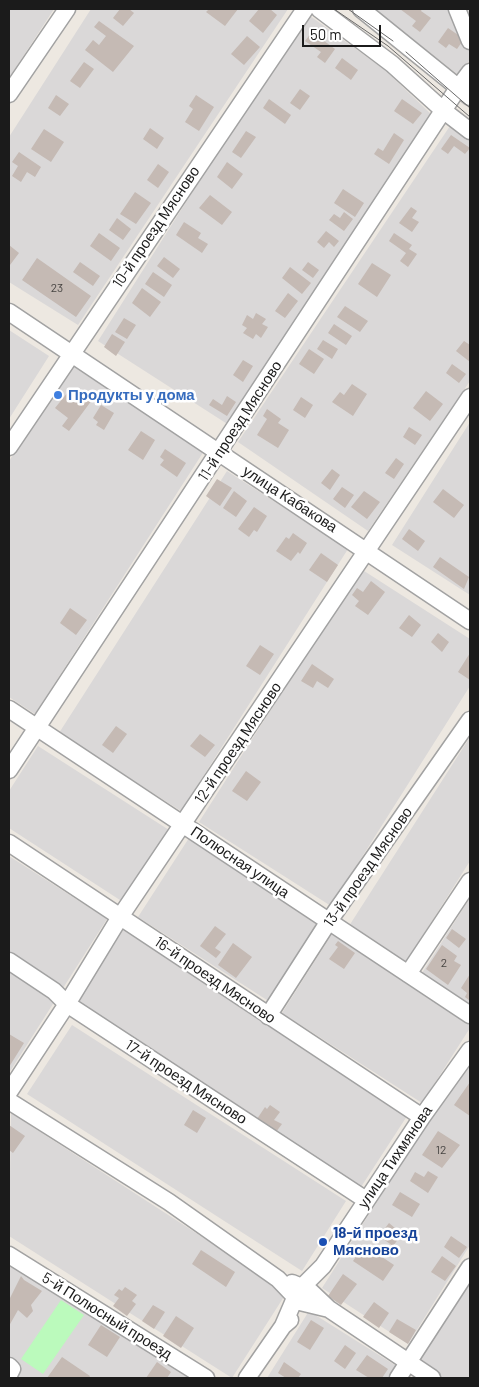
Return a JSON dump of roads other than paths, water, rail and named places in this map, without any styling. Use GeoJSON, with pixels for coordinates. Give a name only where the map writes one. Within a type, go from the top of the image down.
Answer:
{"type":"FeatureCollection","features":[{"type":"Feature","properties":{"kind":"street"},"geometry":{"type":"LineString","coordinates":[[9,94],[67,9]]}},
{"type":"Feature","properties":{"kind":"street","name":"10-й проезд Мясново"},"geometry":{"type":"LineString","coordinates":[[9,446],[70,353],[305,9]]}},
{"type":"Feature","properties":{"kind":"street"},"geometry":{"type":"LineString","coordinates":[[319,9],[392,64],[444,111],[470,131]]}},
{"type":"Feature","properties":{"kind":"street"},"geometry":{"type":"LineString","coordinates":[[361,9],[464,92]]}},
{"type":"Feature","properties":{"kind":"street"},"geometry":{"type":"LineString","coordinates":[[457,9],[470,41]]}},
{"type":"Feature","properties":{"kind":"street","name":"11-й проезд Мясново"},"geometry":{"type":"LineString","coordinates":[[9,770],[444,111],[464,92],[470,72]]}},
{"type":"Feature","properties":{"kind":"street","name":"улица Кабакова"},"geometry":{"type":"LineString","coordinates":[[9,312],[367,550],[470,621]]}},
{"type":"Feature","properties":{"kind":"street","name":"12-й проезд Мясново"},"geometry":{"type":"LineString","coordinates":[[9,1092],[67,1004],[120,917],[470,397]]}},
{"type":"Feature","properties":{"kind":"street","name":"Полюсная улица"},"geometry":{"type":"LineString","coordinates":[[9,710],[470,1015]]}},
{"type":"Feature","properties":{"kind":"street","name":"13-й проезд Мясново"},"geometry":{"type":"LineString","coordinates":[[268,1016],[329,921],[470,720]]}},
{"type":"Feature","properties":{"kind":"street","name":"16-й проезд Мясново"},"geometry":{"type":"LineString","coordinates":[[9,843],[422,1117]]}},
{"type":"Feature","properties":{"kind":"street"},"geometry":{"type":"LineString","coordinates":[[408,974],[470,881]]}},
{"type":"Feature","properties":{"kind":"street","name":"17-й проезд Мясново"},"geometry":{"type":"LineString","coordinates":[[9,961],[54,991],[67,1004],[366,1200]]}},
{"type":"Feature","properties":{"kind":"street","name":"улица Тихмянова"},"geometry":{"type":"LineString","coordinates":[[304,1296],[422,1117],[470,1050]]}},
{"type":"Feature","properties":{"kind":"street"},"geometry":{"type":"LineString","coordinates":[[9,1101],[168,1202],[278,1279],[329,1309],[432,1378]]}},
{"type":"Feature","properties":{"kind":"street","name":"5-й Полюсный проезд"},"geometry":{"type":"LineString","coordinates":[[10,1258],[206,1378]]}},
{"type":"Feature","properties":{"kind":"street"},"geometry":{"type":"LineString","coordinates":[[398,1378],[470,1267]]}},
{"type":"Feature","properties":{"kind":"street"},"geometry":{"type":"LineString","coordinates":[[247,1378],[304,1296]]}},
{"type":"Feature","properties":{"kind":"street"},"geometry":{"type":"LineString","coordinates":[[9,1366],[12,1369],[9,1375]]}},
{"type":"Feature","properties":{"kind":"tram line"},"geometry":{"type":"LineString","coordinates":[[334,9],[388,46],[470,117]]}},
{"type":"Feature","properties":{"kind":"tram line"},"geometry":{"type":"LineString","coordinates":[[348,9],[393,41]]}},
{"type":"Feature","properties":{"kind":"tram line"},"geometry":{"type":"LineString","coordinates":[[406,52],[470,108]]}},
{"type":"Feature","properties":{"kind":"place","name":"Продукты у дома"},"geometry":{"type":"Point","coordinates":[58,395]}},
{"type":"Feature","properties":{"kind":"place","name":"18-й проезд Мясново"},"geometry":{"type":"Point","coordinates":[323,1242]}}]}
